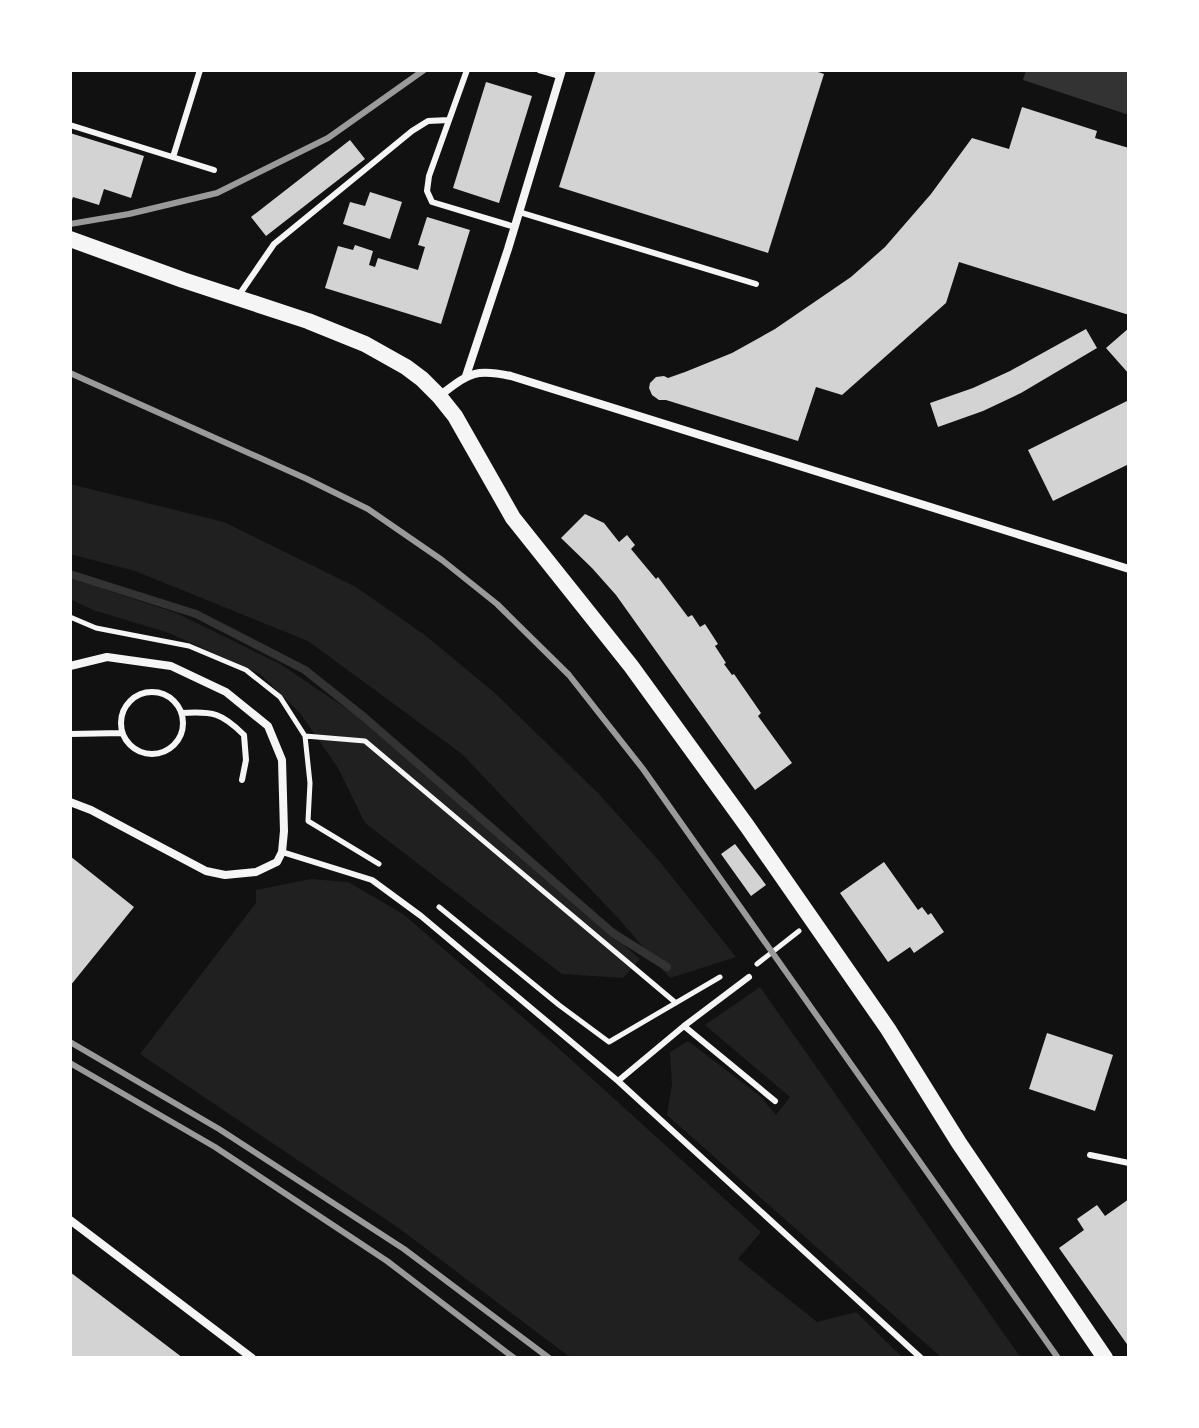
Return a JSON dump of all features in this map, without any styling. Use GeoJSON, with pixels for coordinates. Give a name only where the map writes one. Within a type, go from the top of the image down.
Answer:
{"type":"FeatureCollection","features":[{"type":"Feature","properties":{"kind":"main road"},"geometry":{"type":"LineString","coordinates":[[70,239],[308,321],[386,354],[422,379],[439,396],[455,416],[513,518],[631,666],[888,1029],[959,1143],[1105,1358]]}},
{"type":"Feature","properties":{"kind":"street"},"geometry":{"type":"LineString","coordinates":[[466,376],[561,73]]}},
{"type":"Feature","properties":{"kind":"street"},"geometry":{"type":"LineString","coordinates":[[439,396],[476,372],[511,376],[1129,569]]}},
{"type":"Feature","properties":{"kind":"street"},"geometry":{"type":"LineString","coordinates":[[70,666],[107,657],[171,666],[226,692],[268,726],[282,760],[282,852],[277,862],[256,872],[225,875],[206,871],[70,802]]}},
{"type":"Feature","properties":{"kind":"street"},"geometry":{"type":"LineString","coordinates":[[70,1220],[252,1358]]}},
{"type":"Feature","properties":{"kind":"lane"},"geometry":{"type":"LineString","coordinates":[[173,157],[200,70]]}},
{"type":"Feature","properties":{"kind":"lane"},"geometry":{"type":"LineString","coordinates":[[467,70],[429,176],[427,191],[432,202],[515,227]]}},
{"type":"Feature","properties":{"kind":"lane"},"geometry":{"type":"LineString","coordinates":[[539,70],[561,73]]}},
{"type":"Feature","properties":{"kind":"lane"},"geometry":{"type":"LineString","coordinates":[[237,298],[274,244],[412,131],[428,121],[449,120]]}},
{"type":"Feature","properties":{"kind":"lane"},"geometry":{"type":"LineString","coordinates":[[70,125],[214,170]]}},
{"type":"Feature","properties":{"kind":"lane"},"geometry":{"type":"LineString","coordinates":[[519,212],[756,284]]}},
{"type":"Feature","properties":{"kind":"lane"},"geometry":{"type":"LineString","coordinates":[[147,692],[168,696],[182,713],[181,735],[166,751],[145,754],[127,742],[122,733],[121,722],[128,703],[147,692]]}},
{"type":"Feature","properties":{"kind":"lane"},"geometry":{"type":"LineString","coordinates":[[182,713],[203,712],[227,718],[244,735],[246,760],[242,780]]}},
{"type":"Feature","properties":{"kind":"lane"},"geometry":{"type":"LineString","coordinates":[[70,734],[122,733]]}},
{"type":"Feature","properties":{"kind":"lane"},"geometry":{"type":"LineString","coordinates":[[282,852],[372,880],[421,916],[618,1081],[921,1358]]}},
{"type":"Feature","properties":{"kind":"lane"},"geometry":{"type":"LineString","coordinates":[[618,1081],[749,977]]}},
{"type":"Feature","properties":{"kind":"lane"},"geometry":{"type":"LineString","coordinates":[[684,1026],[775,1101]]}},
{"type":"Feature","properties":{"kind":"lane"},"geometry":{"type":"LineString","coordinates":[[1090,1155],[1129,1163]]}},
{"type":"Feature","properties":{"kind":"path"},"geometry":{"type":"LineString","coordinates":[[70,617],[96,628],[189,646],[246,670],[280,697],[305,736],[310,783],[308,821],[391,871]]}},
{"type":"Feature","properties":{"kind":"path"},"geometry":{"type":"LineString","coordinates":[[305,736],[365,741],[676,1003]]}},
{"type":"Feature","properties":{"kind":"path"},"geometry":{"type":"LineString","coordinates":[[428,899],[609,1042],[723,975]]}},
{"type":"Feature","properties":{"kind":"path"},"geometry":{"type":"LineString","coordinates":[[749,977],[758,963],[792,936]]}},
{"type":"Feature","properties":{"kind":"shaded area"},"geometry":{"type":"Polygon","coordinates":[[[1026,70],[1129,70],[1129,115],[1023,80],[1026,70]]]}},
{"type":"Feature","properties":{"kind":"shaded area"},"geometry":{"type":"Polygon","coordinates":[[[70,484],[224,522],[356,587],[426,636],[496,694],[598,793],[660,862],[736,957],[670,978],[618,918],[462,754],[308,641],[135,571],[70,554],[70,484]]]}},
{"type":"Feature","properties":{"kind":"shaded area"},"geometry":{"type":"Polygon","coordinates":[[[70,578],[176,613],[280,664],[362,719],[640,959],[623,978],[562,974],[365,823],[338,768],[300,713],[260,674],[169,633],[93,610],[70,599],[70,578]]]}},
{"type":"Feature","properties":{"kind":"shaded area"},"geometry":{"type":"Polygon","coordinates":[[[311,879],[348,882],[403,914],[556,1046],[761,1232],[738,1259],[817,1322],[856,1312],[903,1358],[571,1358],[400,1229],[140,1054],[256,903],[256,890],[311,879]]]}},
{"type":"Feature","properties":{"kind":"shaded area"},"geometry":{"type":"Polygon","coordinates":[[[760,987],[1021,1358],[942,1358],[667,1115],[672,1084],[670,1052],[688,1041],[760,1096],[776,1115],[790,1097],[705,1025],[760,987]]]}},
{"type":"Feature","properties":{"kind":"building"},"geometry":{"type":"Polygon","coordinates":[[[596,70],[812,70],[824,74],[768,253],[559,187],[596,70]]]}},
{"type":"Feature","properties":{"kind":"building"},"geometry":{"type":"Polygon","coordinates":[[[486,82],[532,96],[499,203],[453,188],[486,82]]]}},
{"type":"Feature","properties":{"kind":"building"},"geometry":{"type":"Polygon","coordinates":[[[1022,107],[1097,131],[1095,138],[1129,148],[1129,315],[959,262],[946,303],[842,395],[816,387],[798,441],[659,400],[652,395],[650,383],[656,377],[668,378],[732,353],[775,329],[851,277],[885,247],[931,194],[972,138],[1009,149],[1022,107]]]}},
{"type":"Feature","properties":{"kind":"building"},"geometry":{"type":"Polygon","coordinates":[[[70,133],[144,156],[131,198],[104,189],[99,205],[73,197],[70,205],[70,133]]]}},
{"type":"Feature","properties":{"kind":"building"},"geometry":{"type":"Polygon","coordinates":[[[350,140],[365,159],[266,236],[251,217],[350,140]]]}},
{"type":"Feature","properties":{"kind":"building"},"geometry":{"type":"Polygon","coordinates":[[[370,192],[402,202],[390,239],[343,224],[350,202],[365,206],[370,192]]]}},
{"type":"Feature","properties":{"kind":"building"},"geometry":{"type":"Polygon","coordinates":[[[427,217],[470,230],[441,324],[325,288],[338,246],[353,250],[355,245],[373,251],[369,265],[375,267],[378,258],[418,270],[425,247],[418,245],[427,217]]]}},
{"type":"Feature","properties":{"kind":"building"},"geometry":{"type":"Polygon","coordinates":[[[1129,328],[1129,374],[1106,348],[1129,328]]]}},
{"type":"Feature","properties":{"kind":"building"},"geometry":{"type":"Polygon","coordinates":[[[1086,329],[1097,348],[1021,393],[938,427],[930,403],[1010,371],[1086,329]]]}},
{"type":"Feature","properties":{"kind":"building"},"geometry":{"type":"Polygon","coordinates":[[[1129,400],[1129,464],[1053,501],[1028,450],[1129,400]]]}},
{"type":"Feature","properties":{"kind":"building"},"geometry":{"type":"Polygon","coordinates":[[[585,514],[604,523],[619,542],[627,535],[635,545],[631,549],[656,579],[658,577],[688,617],[692,615],[700,627],[705,624],[718,644],[715,646],[724,664],[761,713],[758,716],[792,763],[755,790],[616,595],[561,538],[585,514]]]}},
{"type":"Feature","properties":{"kind":"building"},"geometry":{"type":"Polygon","coordinates":[[[735,844],[766,885],[751,896],[721,854],[735,844]]]}},
{"type":"Feature","properties":{"kind":"building"},"geometry":{"type":"Polygon","coordinates":[[[70,856],[134,907],[70,986],[70,856]]]}},
{"type":"Feature","properties":{"kind":"building"},"geometry":{"type":"Polygon","coordinates":[[[884,862],[918,910],[922,907],[928,915],[931,913],[944,932],[914,953],[910,947],[888,962],[840,893],[884,862]]]}},
{"type":"Feature","properties":{"kind":"building"},"geometry":{"type":"Polygon","coordinates":[[[1047,1033],[1113,1055],[1095,1111],[1029,1089],[1047,1033]]]}},
{"type":"Feature","properties":{"kind":"building"},"geometry":{"type":"Polygon","coordinates":[[[1129,1199],[1129,1347],[1059,1248],[1084,1230],[1077,1219],[1097,1205],[1105,1216],[1129,1199]]]}},
{"type":"Feature","properties":{"kind":"building"},"geometry":{"type":"Polygon","coordinates":[[[70,1272],[183,1358],[70,1358],[70,1272]]]}},
{"type":"Feature","properties":{"kind":"waterway"},"geometry":{"type":"LineString","coordinates":[[70,574],[196,614],[305,670],[364,717],[613,933],[667,967]]}},
{"type":"Feature","properties":{"kind":"railway"},"geometry":{"type":"LineString","coordinates":[[70,224],[217,193],[328,138],[424,70]]}},
{"type":"Feature","properties":{"kind":"railway"},"geometry":{"type":"LineString","coordinates":[[70,373],[368,509],[442,560],[497,604],[569,675],[643,769],[1058,1358]]}},
{"type":"Feature","properties":{"kind":"railway"},"geometry":{"type":"LineString","coordinates":[[70,1042],[219,1129],[404,1249],[549,1358]]}},
{"type":"Feature","properties":{"kind":"railway"},"geometry":{"type":"LineString","coordinates":[[70,1063],[215,1147],[387,1261],[514,1358]]}}]}
